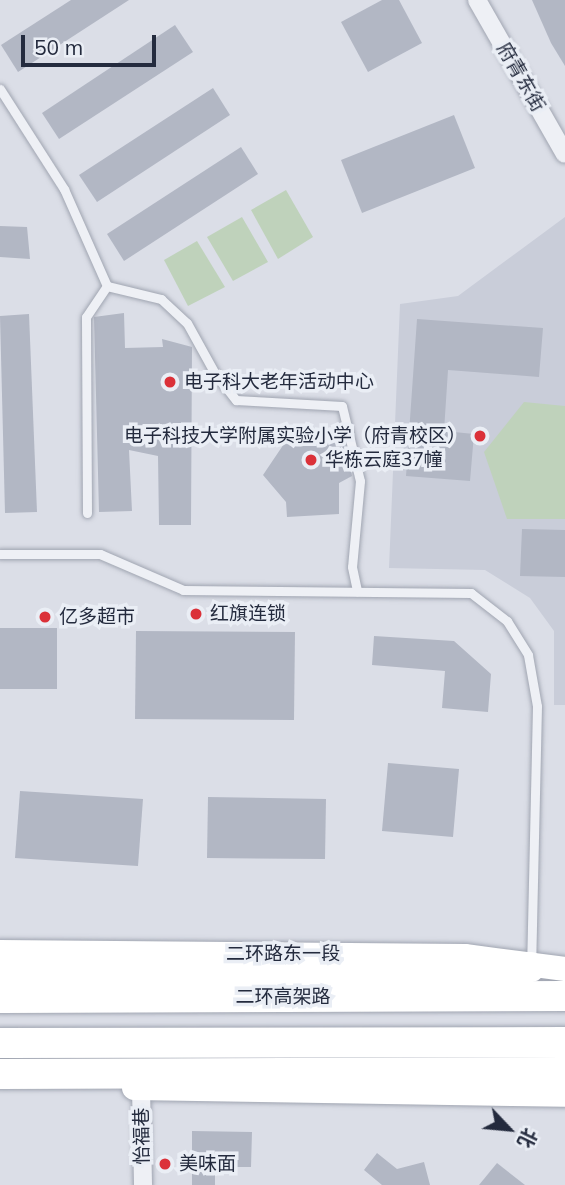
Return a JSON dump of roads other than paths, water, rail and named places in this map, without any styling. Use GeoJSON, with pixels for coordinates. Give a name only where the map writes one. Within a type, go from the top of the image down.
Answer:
{"type":"FeatureCollection","features":[{"type":"Feature","properties":{"kind":"highway"},"geometry":{"type":"LineString","coordinates":[[0,975],[477,974],[531,967]]}},
{"type":"Feature","properties":{"kind":"highway","name":"二环高架路"},"geometry":{"type":"LineString","coordinates":[[0,998],[565,996]]}},
{"type":"Feature","properties":{"kind":"highway"},"geometry":{"type":"LineString","coordinates":[[0,1043],[565,1042]]}},
{"type":"Feature","properties":{"kind":"highway"},"geometry":{"type":"LineString","coordinates":[[0,1074],[565,1079]]}},
{"type":"Feature","properties":{"kind":"main road","name":"二环路东一段"},"geometry":{"type":"LineString","coordinates":[[0,952],[465,956],[531,967],[565,969]]}},
{"type":"Feature","properties":{"kind":"main road"},"geometry":{"type":"LineString","coordinates":[[0,1087],[141,1088],[565,1079]]}},
{"type":"Feature","properties":{"kind":"street","name":"府青东街"},"geometry":{"type":"LineString","coordinates":[[477,0],[565,155]]}},
{"type":"Feature","properties":{"kind":"street","name":"怡福巷"},"geometry":{"type":"LineString","coordinates":[[141,1088],[143,1185]]}},
{"type":"Feature","properties":{"kind":"lane"},"geometry":{"type":"LineString","coordinates":[[0,89],[64,189],[107,286]]}},
{"type":"Feature","properties":{"kind":"lane"},"geometry":{"type":"LineString","coordinates":[[87,513],[86,317],[107,286]]}},
{"type":"Feature","properties":{"kind":"lane"},"geometry":{"type":"LineString","coordinates":[[107,286],[161,299],[187,323],[214,372],[236,400],[342,406],[360,481],[352,567],[357,591]]}},
{"type":"Feature","properties":{"kind":"lane"},"geometry":{"type":"LineString","coordinates":[[0,554],[100,554],[183,590],[471,593],[507,621],[528,655],[537,706],[531,967]]}},
{"type":"Feature","properties":{"kind":"place","name":"电子科大老年活动中心"},"geometry":{"type":"Point","coordinates":[170,382]}},
{"type":"Feature","properties":{"kind":"place","name":"电子科技大学附属实验小学（府青校区）"},"geometry":{"type":"Point","coordinates":[480,436]}},
{"type":"Feature","properties":{"kind":"place","name":"华栋云庭37幢"},"geometry":{"type":"Point","coordinates":[311,460]}},
{"type":"Feature","properties":{"kind":"place","name":"红旗连锁"},"geometry":{"type":"Point","coordinates":[196,614]}},
{"type":"Feature","properties":{"kind":"place","name":"亿多超市"},"geometry":{"type":"Point","coordinates":[45,617]}},
{"type":"Feature","properties":{"kind":"place","name":"美味面"},"geometry":{"type":"Point","coordinates":[165,1164]}}]}
